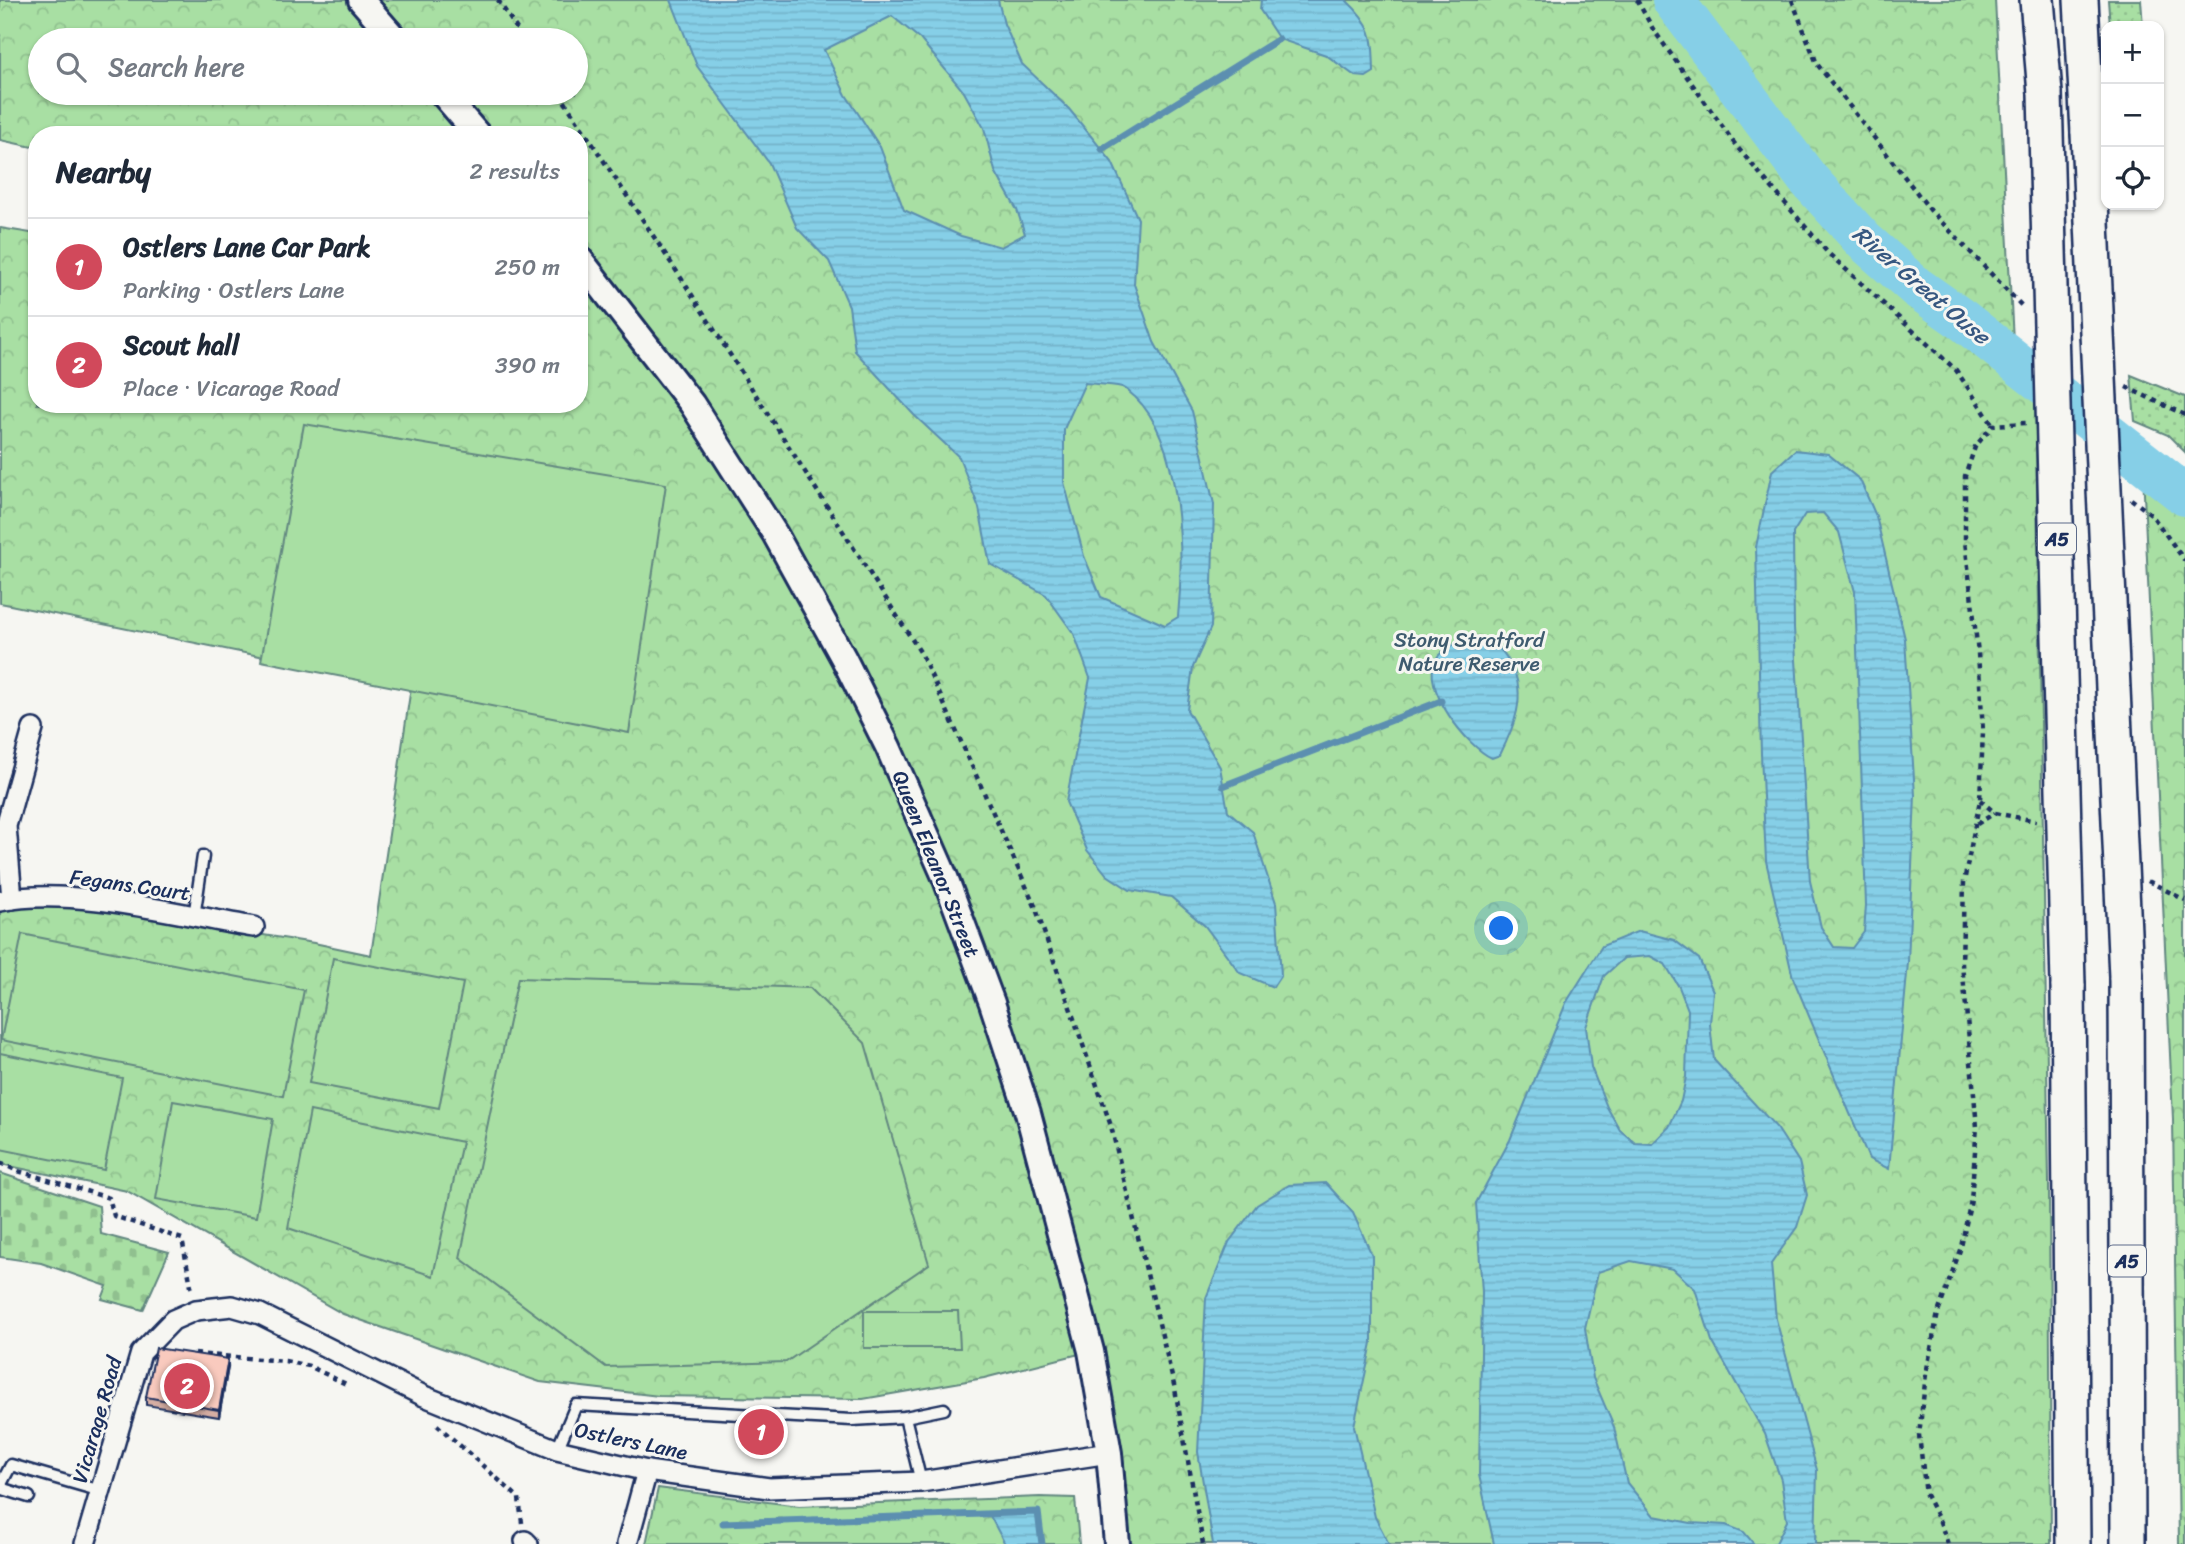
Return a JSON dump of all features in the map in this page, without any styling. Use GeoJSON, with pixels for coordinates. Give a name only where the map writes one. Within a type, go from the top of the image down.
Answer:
{"type":"FeatureCollection","features":[{"type":"Feature","properties":{"kind":"highway","name":"A5"},"geometry":{"type":"LineString","coordinates":[[2036,0],[2045,93],[2068,985],[2073,1544]]}},
{"type":"Feature","properties":{"kind":"highway","name":"A5"},"geometry":{"type":"LineString","coordinates":[[2081,0],[2126,977],[2129,1544]]}},
{"type":"Feature","properties":{"kind":"street"},"geometry":{"type":"LineString","coordinates":[[361,0],[386,28]]}},
{"type":"Feature","properties":{"kind":"street"},"geometry":{"type":"LineString","coordinates":[[452,105],[470,126]]}},
{"type":"Feature","properties":{"kind":"street","name":"Queen Eleanor Street"},"geometry":{"type":"LineString","coordinates":[[588,270],[692,404],[775,534],[844,659],[888,747],[945,877],[992,1003],[1028,1113],[1091,1351],[1110,1453],[1117,1544]]}},
{"type":"Feature","properties":{"kind":"street"},"geometry":{"type":"LineString","coordinates":[[6,900],[6,826],[33,729]]}},
{"type":"Feature","properties":{"kind":"street","name":"Fegans Court"},"geometry":{"type":"LineString","coordinates":[[6,900],[85,898],[254,927]]}},
{"type":"Feature","properties":{"kind":"street","name":"Ostlers Lane"},"geometry":{"type":"LineString","coordinates":[[173,1320],[196,1310],[232,1306],[260,1314],[424,1396],[557,1450],[648,1471],[768,1488],[921,1482],[1110,1453]]}},
{"type":"Feature","properties":{"kind":"street","name":"Vicarage Road"},"geometry":{"type":"LineString","coordinates":[[85,1544],[141,1353],[173,1320]]}},
{"type":"Feature","properties":{"kind":"street"},"geometry":{"type":"LineString","coordinates":[[627,1544],[648,1471]]}},
{"type":"Feature","properties":{"kind":"lane"},"geometry":{"type":"LineString","coordinates":[[194,917],[202,856]]}},
{"type":"Feature","properties":{"kind":"lane"},"geometry":{"type":"LineString","coordinates":[[557,1450],[576,1405],[852,1420],[905,1417],[944,1409]]}},
{"type":"Feature","properties":{"kind":"lane"},"geometry":{"type":"LineString","coordinates":[[905,1417],[921,1482]]}},
{"type":"Feature","properties":{"kind":"lane"},"geometry":{"type":"LineString","coordinates":[[29,1497],[0,1487],[11,1465],[101,1491]]}},
{"type":"Feature","properties":{"kind":"path"},"geometry":{"type":"LineString","coordinates":[[498,0],[516,28]]}},
{"type":"Feature","properties":{"kind":"path"},"geometry":{"type":"LineString","coordinates":[[1637,0],[1653,29],[1737,147],[1828,253],[1956,370],[1993,425]]}},
{"type":"Feature","properties":{"kind":"path"},"geometry":{"type":"LineString","coordinates":[[1792,0],[1817,64],[1931,211],[2026,310]]}},
{"type":"Feature","properties":{"kind":"path"},"geometry":{"type":"LineString","coordinates":[[567,105],[581,126]]}},
{"type":"Feature","properties":{"kind":"path"},"geometry":{"type":"LineString","coordinates":[[588,137],[922,655],[1035,906],[1111,1126],[1175,1390],[1203,1544]]}},
{"type":"Feature","properties":{"kind":"path"},"geometry":{"type":"LineString","coordinates":[[2133,392],[2185,415]]}},
{"type":"Feature","properties":{"kind":"path"},"geometry":{"type":"LineString","coordinates":[[1948,1544],[1926,1495],[1919,1435],[1926,1374],[1938,1313],[1961,1247],[1971,1200],[1977,1127],[1962,964],[1964,883],[1980,800],[1983,731],[1978,653],[1965,541],[1965,475],[1975,447],[1993,425],[2034,422]]}},
{"type":"Feature","properties":{"kind":"path"},"geometry":{"type":"LineString","coordinates":[[2151,514],[2185,561]]}},
{"type":"Feature","properties":{"kind":"path"},"geometry":{"type":"LineString","coordinates":[[1980,800],[1995,813],[2039,822]]}},
{"type":"Feature","properties":{"kind":"path"},"geometry":{"type":"LineString","coordinates":[[1976,825],[1995,813]]}},
{"type":"Feature","properties":{"kind":"path"},"geometry":{"type":"LineString","coordinates":[[2144,879],[2185,900]]}},
{"type":"Feature","properties":{"kind":"path"},"geometry":{"type":"LineString","coordinates":[[0,1163],[18,1171],[109,1198],[114,1216],[182,1239],[196,1310]]}},
{"type":"Feature","properties":{"kind":"path"},"geometry":{"type":"LineString","coordinates":[[190,1354],[309,1366],[356,1388]]}},
{"type":"Feature","properties":{"kind":"path"},"geometry":{"type":"LineString","coordinates":[[427,1420],[439,1426],[519,1498],[526,1543]]}},
{"type":"Feature","properties":{"kind":"green space","name":"Stony Stratford Nature Reserve"},"geometry":{"type":"Polygon","coordinates":[[[0,0],[1995,0],[2014,360],[2035,375],[2049,1182],[2051,1544],[1117,1544],[1091,1351],[984,1378],[863,1399],[659,1396],[540,1382],[343,1314],[127,1191],[0,1164],[0,893],[314,943],[371,955],[411,687],[0,603],[0,228],[28,233],[28,413],[588,413],[588,126],[28,126],[28,146],[0,140],[0,0]]]}},
{"type":"Feature","properties":{"kind":"green space"},"geometry":{"type":"Polygon","coordinates":[[[2108,0],[2141,0],[2143,21],[2110,21],[2108,0]]]}},
{"type":"Feature","properties":{"kind":"green space"},"geometry":{"type":"Polygon","coordinates":[[[2131,375],[2185,397],[2185,452],[2168,435],[2135,421],[2131,375]]]}},
{"type":"Feature","properties":{"kind":"green space"},"geometry":{"type":"Polygon","coordinates":[[[304,424],[666,484],[629,733],[261,661],[304,424]]]}},
{"type":"Feature","properties":{"kind":"green space"},"geometry":{"type":"Polygon","coordinates":[[[2142,451],[2185,490],[2185,1544],[2179,1544],[2173,1119],[2142,451]]]}},
{"type":"Feature","properties":{"kind":"green space"},"geometry":{"type":"Polygon","coordinates":[[[22,934],[304,990],[283,1096],[1,1040],[22,934]]]}},
{"type":"Feature","properties":{"kind":"green space"},"geometry":{"type":"Polygon","coordinates":[[[333,958],[463,983],[439,1108],[309,1083],[333,958]]]}},
{"type":"Feature","properties":{"kind":"green space"},"geometry":{"type":"Polygon","coordinates":[[[518,978],[810,988],[865,1043],[929,1264],[786,1362],[606,1367],[460,1258],[518,978]]]}},
{"type":"Feature","properties":{"kind":"green space"},"geometry":{"type":"Polygon","coordinates":[[[0,1053],[122,1078],[104,1170],[0,1149],[0,1053]]]}},
{"type":"Feature","properties":{"kind":"green space"},"geometry":{"type":"Polygon","coordinates":[[[173,1101],[273,1119],[256,1217],[156,1199],[173,1101]]]}},
{"type":"Feature","properties":{"kind":"green space"},"geometry":{"type":"Polygon","coordinates":[[[310,1111],[462,1142],[433,1276],[288,1228],[310,1111]]]}},
{"type":"Feature","properties":{"kind":"green space"},"geometry":{"type":"Polygon","coordinates":[[[0,1173],[99,1206],[101,1234],[169,1252],[143,1310],[102,1299],[107,1286],[41,1263],[0,1257],[0,1173]]]}},
{"type":"Feature","properties":{"kind":"green space"},"geometry":{"type":"Polygon","coordinates":[[[864,1311],[958,1311],[960,1348],[864,1348],[864,1311]]]}},
{"type":"Feature","properties":{"kind":"green space"},"geometry":{"type":"Polygon","coordinates":[[[658,1488],[799,1506],[1075,1498],[1079,1544],[646,1544],[658,1488]]]}},
{"type":"Feature","properties":{"kind":"water"},"geometry":{"type":"Polygon","coordinates":[[[671,0],[998,0],[1004,24],[1022,64],[1069,109],[1112,162],[1138,219],[1134,284],[1154,342],[1192,411],[1214,504],[1211,627],[1193,667],[1187,710],[1220,767],[1228,811],[1253,832],[1276,903],[1281,975],[1273,987],[1240,973],[1205,926],[1171,897],[1130,890],[1107,875],[1087,850],[1066,802],[1090,678],[1074,634],[1046,595],[990,564],[979,508],[959,457],[914,415],[855,351],[849,306],[829,261],[797,228],[769,163],[697,66],[671,0]],[[892,16],[824,50],[846,95],[880,147],[904,210],[961,236],[1001,247],[1025,234],[1017,210],[995,171],[984,128],[964,92],[920,39],[892,16]],[[1085,383],[1064,429],[1064,482],[1084,556],[1101,597],[1165,625],[1178,617],[1180,563],[1176,501],[1171,470],[1162,441],[1151,417],[1126,389],[1085,383]]]}},
{"type":"Feature","properties":{"kind":"water"},"geometry":{"type":"Polygon","coordinates":[[[1261,0],[1346,0],[1362,17],[1370,32],[1374,72],[1366,77],[1355,76],[1326,55],[1279,39],[1260,10],[1261,0]]]}},
{"type":"Feature","properties":{"kind":"water"},"geometry":{"type":"Polygon","coordinates":[[[1795,450],[1828,454],[1860,480],[1876,516],[1905,639],[1915,795],[1908,963],[1889,1169],[1869,1159],[1793,978],[1766,861],[1756,547],[1772,471],[1795,450]],[[1823,513],[1805,514],[1793,533],[1794,628],[1810,881],[1821,927],[1834,947],[1852,948],[1864,932],[1866,905],[1855,592],[1839,532],[1823,513]]]}},
{"type":"Feature","properties":{"kind":"water"},"geometry":{"type":"Polygon","coordinates":[[[1468,639],[1485,641],[1497,647],[1508,660],[1516,678],[1518,700],[1514,722],[1500,755],[1492,758],[1459,729],[1440,700],[1434,684],[1433,671],[1439,655],[1454,644],[1468,639]]]}},
{"type":"Feature","properties":{"kind":"water"},"geometry":{"type":"Polygon","coordinates":[[[1639,931],[1674,940],[1699,959],[1713,991],[1710,1024],[1714,1060],[1777,1128],[1799,1162],[1807,1195],[1797,1227],[1771,1264],[1776,1319],[1817,1470],[1815,1544],[1770,1544],[1776,1543],[1787,1521],[1781,1480],[1765,1434],[1712,1341],[1695,1289],[1673,1269],[1631,1261],[1598,1272],[1585,1328],[1593,1378],[1614,1427],[1627,1483],[1654,1516],[1691,1523],[1726,1525],[1744,1532],[1754,1544],[1494,1544],[1479,1475],[1482,1292],[1476,1203],[1510,1140],[1566,1003],[1602,946],[1639,931]],[[1650,956],[1624,958],[1604,976],[1586,1027],[1591,1067],[1607,1107],[1620,1130],[1635,1143],[1652,1144],[1669,1127],[1681,1101],[1686,1077],[1688,1010],[1679,987],[1665,964],[1650,956]]]}},
{"type":"Feature","properties":{"kind":"water"},"geometry":{"type":"Polygon","coordinates":[[[1326,1183],[1353,1213],[1372,1255],[1372,1343],[1354,1426],[1375,1517],[1389,1544],[1213,1544],[1198,1452],[1206,1298],[1229,1242],[1257,1205],[1289,1185],[1326,1183]]]}},
{"type":"Feature","properties":{"kind":"water"},"geometry":{"type":"Polygon","coordinates":[[[1038,1512],[1042,1544],[1005,1544],[989,1514],[1038,1512]]]}},
{"type":"Feature","properties":{"kind":"building"},"geometry":{"type":"Polygon","coordinates":[[[156,1348],[228,1359],[219,1410],[146,1397],[156,1348]]]}},
{"type":"Feature","properties":{"kind":"waterway","name":"River Great Ouse"},"geometry":{"type":"LineString","coordinates":[[1673,0],[1807,178],[1864,241],[1916,287],[1964,321],[2185,495]]}},
{"type":"Feature","properties":{"kind":"waterway"},"geometry":{"type":"LineString","coordinates":[[1102,149],[1279,39]]}},
{"type":"Feature","properties":{"kind":"waterway"},"geometry":{"type":"LineString","coordinates":[[1223,786],[1441,701]]}},
{"type":"Feature","properties":{"kind":"waterway"},"geometry":{"type":"LineString","coordinates":[[723,1523],[1038,1512],[1042,1544]]}},
{"type":"Feature","properties":{"kind":"place","name":"Scout hall"},"geometry":{"type":"Point","coordinates":[187,1386]}},
{"type":"Feature","properties":{"kind":"place","name":"Ostlers Lane Car Park"},"geometry":{"type":"Point","coordinates":[761,1432]}}]}
